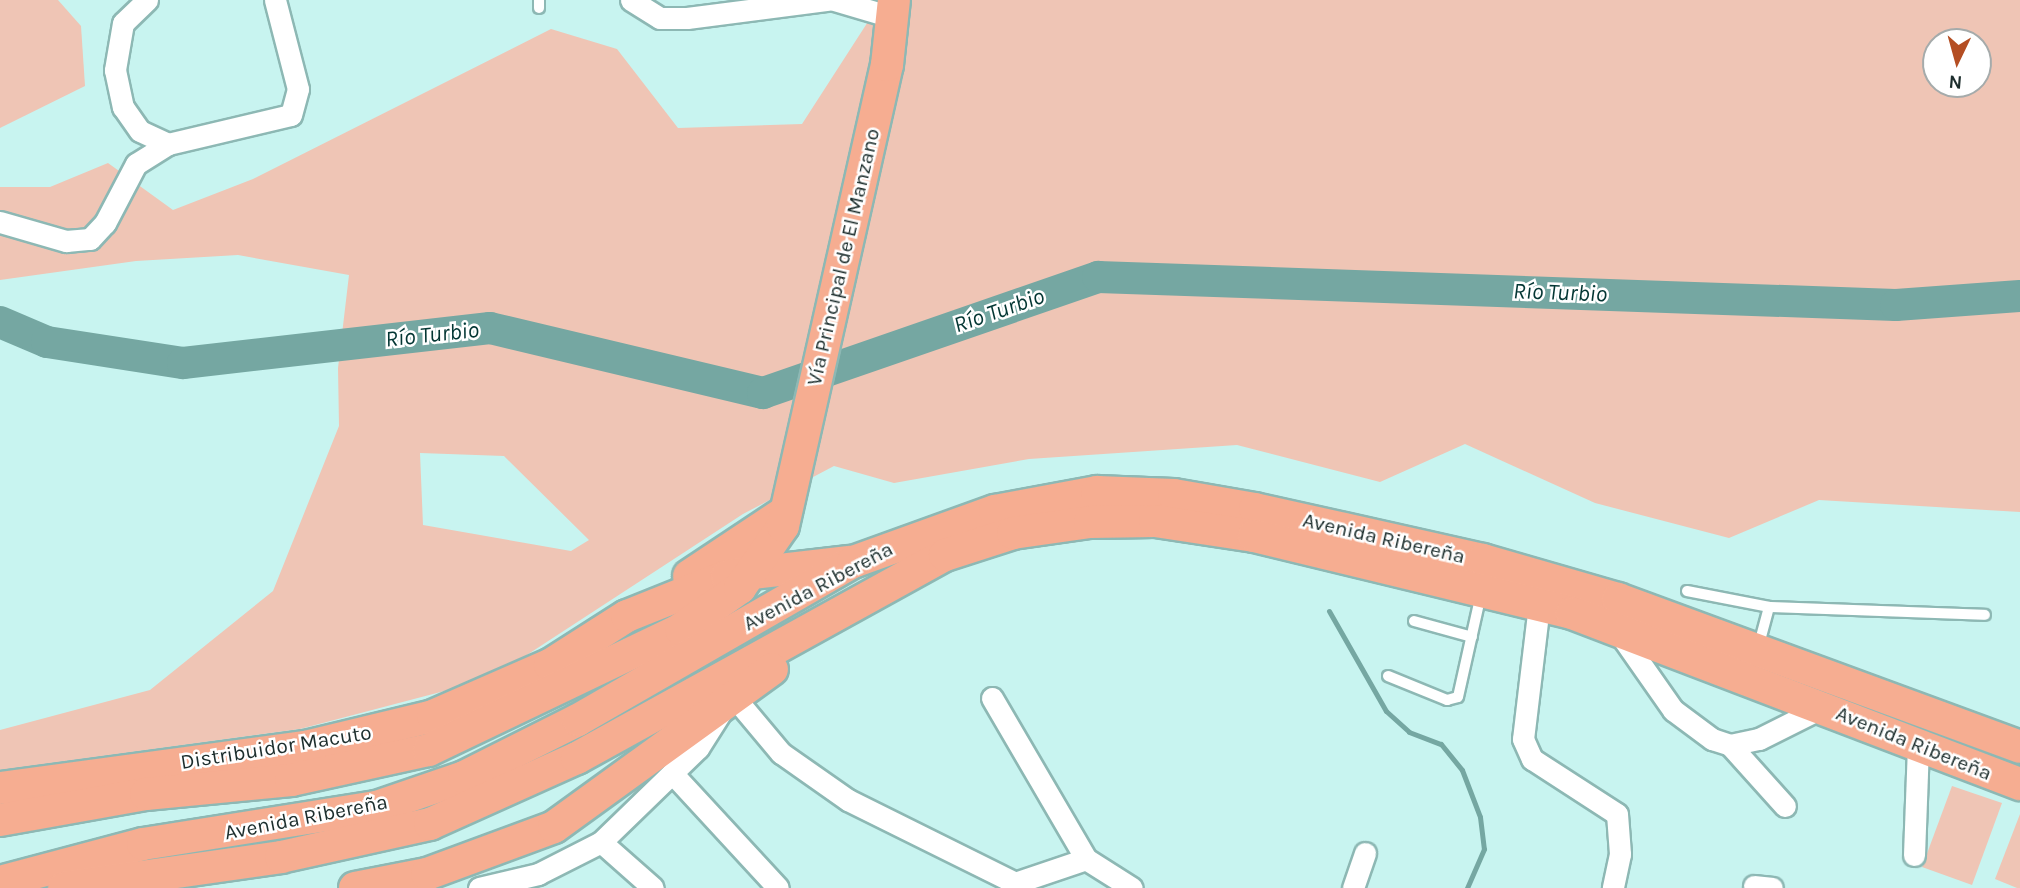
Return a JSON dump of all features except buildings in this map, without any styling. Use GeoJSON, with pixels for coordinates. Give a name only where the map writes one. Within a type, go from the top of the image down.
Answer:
{"type":"FeatureCollection","features":[{"type":"Feature","properties":{"kind":"main road","name":"Vía Principal de El Manzano"},"geometry":{"type":"LineString","coordinates":[[756,571],[784,516],[887,65],[893,8]]}},
{"type":"Feature","properties":{"kind":"main road","name":"Avenida Ribereña"},"geometry":{"type":"LineString","coordinates":[[0,881],[144,844],[377,807],[464,777],[578,720],[853,562],[925,533],[1054,497],[1174,495],[1483,560],[1758,648],[2020,747]]}},
{"type":"Feature","properties":{"kind":"main road"},"geometry":{"type":"LineString","coordinates":[[627,616],[784,516],[803,551],[853,562]]}},
{"type":"Feature","properties":{"kind":"main road","name":"Avenida Ribereña"},"geometry":{"type":"LineString","coordinates":[[64,888],[281,857],[430,824],[577,758],[851,604],[945,555],[1013,533],[1090,522],[1156,521],[1254,537],[1539,605],[1616,630],[1823,707],[1918,748],[2020,784]]}},
{"type":"Feature","properties":{"kind":"main road","name":"Distribuidor Macuto"},"geometry":{"type":"LineString","coordinates":[[0,788],[305,747],[420,719],[550,665],[627,616],[726,576],[853,562]]}},
{"type":"Feature","properties":{"kind":"main road"},"geometry":{"type":"LineString","coordinates":[[0,820],[146,794],[291,780],[429,750],[681,629],[756,571]]}},
{"type":"Feature","properties":{"kind":"main road"},"geometry":{"type":"LineString","coordinates":[[355,888],[473,875],[554,827],[729,701],[851,604]]}},
{"type":"Feature","properties":{"kind":"street"},"geometry":{"type":"LineString","coordinates":[[147,0],[123,23],[115,70],[123,107],[140,131],[168,144]]}},
{"type":"Feature","properties":{"kind":"street"},"geometry":{"type":"LineString","coordinates":[[0,222],[66,241],[90,239],[105,223],[136,164],[168,144],[291,115],[298,89],[275,0]]}},
{"type":"Feature","properties":{"kind":"street"},"geometry":{"type":"LineString","coordinates":[[631,0],[660,18],[687,19],[828,0]]}},
{"type":"Feature","properties":{"kind":"street"},"geometry":{"type":"LineString","coordinates":[[834,0],[893,8]]}},
{"type":"Feature","properties":{"kind":"street"},"geometry":{"type":"LineString","coordinates":[[1539,605],[1523,739],[1544,768],[1617,814],[1620,854],[1613,888]]}},
{"type":"Feature","properties":{"kind":"street"},"geometry":{"type":"LineString","coordinates":[[1616,630],[1673,710],[1712,739],[1730,744],[1779,732],[1823,707]]}},
{"type":"Feature","properties":{"kind":"street"},"geometry":{"type":"LineString","coordinates":[[992,698],[1086,859],[1132,888]]}},
{"type":"Feature","properties":{"kind":"street"},"geometry":{"type":"LineString","coordinates":[[438,888],[473,875],[538,874],[601,842],[710,734],[729,701],[781,753],[848,800],[1015,886],[1086,859]]}},
{"type":"Feature","properties":{"kind":"street"},"geometry":{"type":"LineString","coordinates":[[1730,744],[1785,806]]}},
{"type":"Feature","properties":{"kind":"street"},"geometry":{"type":"LineString","coordinates":[[1914,855],[1918,748]]}},
{"type":"Feature","properties":{"kind":"street"},"geometry":{"type":"LineString","coordinates":[[672,774],[778,888]]}},
{"type":"Feature","properties":{"kind":"street"},"geometry":{"type":"LineString","coordinates":[[601,842],[653,888]]}},
{"type":"Feature","properties":{"kind":"street"},"geometry":{"type":"LineString","coordinates":[[1353,888],[1365,853]]}},
{"type":"Feature","properties":{"kind":"lane"},"geometry":{"type":"LineString","coordinates":[[1687,591],[1769,607],[1985,615]]}},
{"type":"Feature","properties":{"kind":"lane"},"geometry":{"type":"LineString","coordinates":[[1388,676],[1447,700],[1458,696],[1482,592]]}},
{"type":"Feature","properties":{"kind":"lane"},"geometry":{"type":"LineString","coordinates":[[1758,648],[1769,607]]}},
{"type":"Feature","properties":{"kind":"lane"},"geometry":{"type":"LineString","coordinates":[[1414,621],[1472,637]]}},
{"type":"Feature","properties":{"kind":"shaded area"},"geometry":{"type":"Polygon","coordinates":[[[0,0],[58,0],[81,26],[85,86],[0,128],[0,0]]]}},
{"type":"Feature","properties":{"kind":"shaded area"},"geometry":{"type":"Polygon","coordinates":[[[882,0],[2020,0],[2020,512],[1819,500],[1729,538],[1595,503],[1465,444],[1380,482],[1237,445],[1029,459],[894,483],[834,466],[743,514],[490,679],[300,729],[0,770],[0,730],[150,690],[273,591],[339,426],[338,368],[349,275],[238,255],[136,261],[0,280],[0,187],[50,187],[108,163],[173,210],[253,179],[551,29],[617,49],[678,128],[802,124],[882,0]],[[420,453],[423,525],[571,551],[589,540],[504,456],[420,453]]]}},
{"type":"Feature","properties":{"kind":"shaded area"},"geometry":{"type":"Polygon","coordinates":[[[1952,786],[2002,803],[1972,885],[1922,867],[1952,786]]]}},
{"type":"Feature","properties":{"kind":"shaded area"},"geometry":{"type":"Polygon","coordinates":[[[2020,814],[2020,888],[2017,888],[1995,879],[2020,814]]]}},
{"type":"Feature","properties":{"kind":"waterway","name":"Río Turbio"},"geometry":{"type":"LineString","coordinates":[[0,322],[47,342],[183,363],[490,328],[763,393],[1098,277],[1896,305],[2020,296]]}},
{"type":"Feature","properties":{"kind":"waterway"},"geometry":{"type":"LineString","coordinates":[[1329,611],[1386,711],[1409,732],[1441,744],[1462,770],[1480,817],[1484,849],[1467,888]]}}]}
